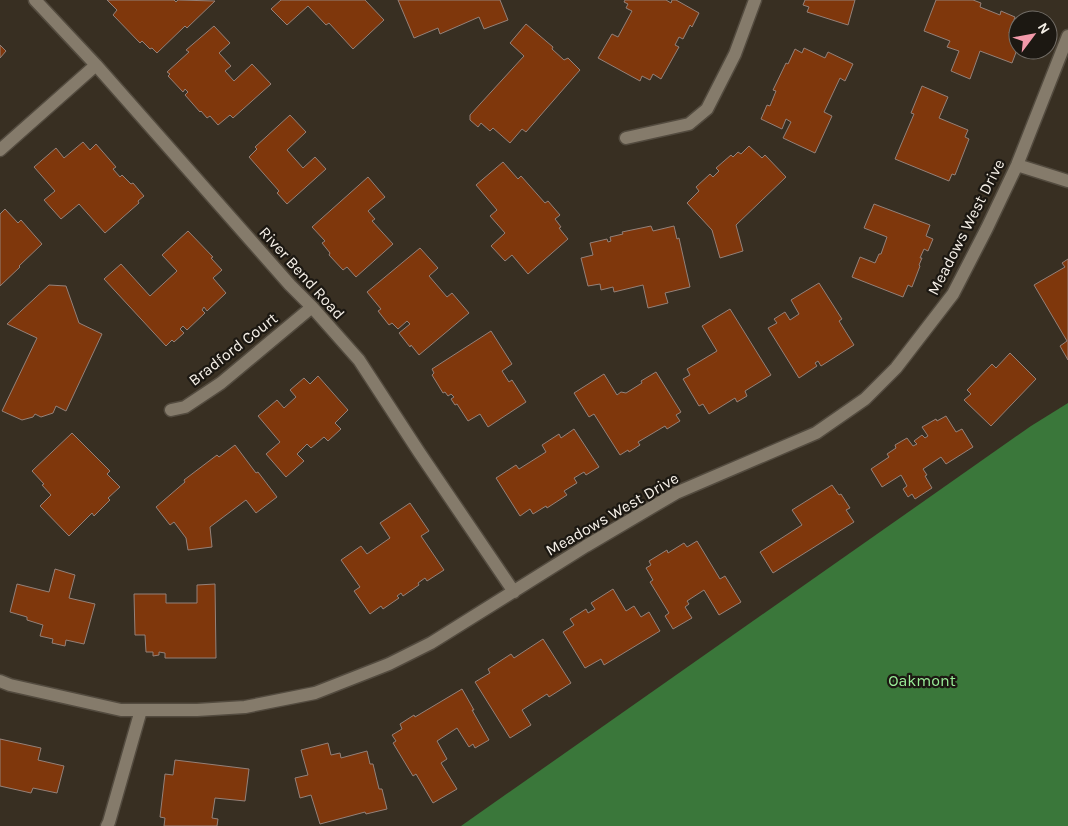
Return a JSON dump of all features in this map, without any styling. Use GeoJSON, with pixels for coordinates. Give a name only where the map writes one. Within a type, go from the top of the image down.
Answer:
{"type":"FeatureCollection","features":[{"type":"Feature","properties":{"kind":"street","name":"River Bend Road"},"geometry":{"type":"LineString","coordinates":[[35,0],[359,360],[514,592]]}},
{"type":"Feature","properties":{"kind":"street"},"geometry":{"type":"LineString","coordinates":[[626,138],[689,124],[707,109],[735,54],[755,0]]}},
{"type":"Feature","properties":{"kind":"street","name":"Meadows West Drive"},"geometry":{"type":"LineString","coordinates":[[0,681],[10,685],[122,710],[198,710],[246,707],[316,693],[388,664],[430,643],[586,546],[676,493],[816,433],[865,399],[896,368],[953,294],[1017,165],[1068,36]]}},
{"type":"Feature","properties":{"kind":"street"},"geometry":{"type":"LineString","coordinates":[[0,150],[96,66]]}},
{"type":"Feature","properties":{"kind":"street"},"geometry":{"type":"LineString","coordinates":[[1017,165],[1068,181]]}},
{"type":"Feature","properties":{"kind":"street","name":"Bradford Court"},"geometry":{"type":"LineString","coordinates":[[171,410],[185,407],[221,383],[312,307]]}},
{"type":"Feature","properties":{"kind":"street"},"geometry":{"type":"LineString","coordinates":[[107,826],[141,710]]}},
{"type":"Feature","properties":{"kind":"green space","name":"Oakmont"},"geometry":{"type":"Polygon","coordinates":[[[1068,403],[1068,826],[461,826],[1031,426],[1068,403]]]}},
{"type":"Feature","properties":{"kind":"building"},"geometry":{"type":"Polygon","coordinates":[[[107,0],[215,1],[157,53],[142,41],[140,43],[113,15],[117,10],[107,0]]]}},
{"type":"Feature","properties":{"kind":"building"},"geometry":{"type":"Polygon","coordinates":[[[281,0],[365,0],[384,20],[353,49],[329,23],[326,25],[308,6],[287,25],[271,9],[281,0]]]}},
{"type":"Feature","properties":{"kind":"building"},"geometry":{"type":"Polygon","coordinates":[[[398,0],[500,0],[508,20],[484,29],[479,17],[440,34],[438,28],[414,38],[398,0]]]}},
{"type":"Feature","properties":{"kind":"building"},"geometry":{"type":"Polygon","coordinates":[[[625,0],[666,0],[671,3],[672,0],[676,0],[699,13],[683,39],[679,37],[675,45],[679,47],[661,79],[653,74],[650,80],[642,76],[640,81],[598,58],[612,34],[618,37],[632,11],[626,8],[628,4],[624,2],[625,0]]]}},
{"type":"Feature","properties":{"kind":"building"},"geometry":{"type":"Polygon","coordinates":[[[805,0],[855,0],[848,25],[807,12],[809,7],[803,5],[805,0]]]}},
{"type":"Feature","properties":{"kind":"building"},"geometry":{"type":"Polygon","coordinates":[[[936,0],[973,0],[981,3],[980,7],[1000,15],[1001,11],[1008,14],[1008,60],[1013,60],[1012,63],[980,51],[970,79],[951,71],[959,51],[947,47],[950,41],[924,31],[936,0]]]}},
{"type":"Feature","properties":{"kind":"building"},"geometry":{"type":"Polygon","coordinates":[[[526,24],[553,47],[552,49],[564,60],[568,58],[580,70],[526,132],[522,129],[510,143],[493,128],[490,131],[481,123],[478,127],[470,120],[470,115],[524,56],[510,43],[526,24]]]}},
{"type":"Feature","properties":{"kind":"building"},"geometry":{"type":"Polygon","coordinates":[[[214,26],[230,43],[219,53],[231,66],[225,71],[234,81],[252,64],[271,84],[233,118],[230,115],[218,125],[210,116],[207,118],[200,112],[185,95],[188,92],[185,89],[183,92],[168,76],[170,74],[167,72],[189,52],[186,50],[214,26]]]}},
{"type":"Feature","properties":{"kind":"building"},"geometry":{"type":"Polygon","coordinates":[[[0,45],[6,51],[0,58],[0,45]]]}},
{"type":"Feature","properties":{"kind":"building"},"geometry":{"type":"Polygon","coordinates":[[[804,48],[825,58],[828,52],[853,64],[845,81],[840,78],[824,112],[832,116],[815,153],[783,138],[791,122],[786,119],[782,129],[761,119],[767,105],[770,106],[776,91],[773,90],[786,63],[788,64],[795,49],[802,53],[804,48]]]}},
{"type":"Feature","properties":{"kind":"building"},"geometry":{"type":"Polygon","coordinates":[[[922,86],[948,97],[939,118],[968,130],[965,137],[969,139],[955,175],[952,174],[949,181],[895,159],[914,114],[911,113],[922,86]]]}},
{"type":"Feature","properties":{"kind":"building"},"geometry":{"type":"Polygon","coordinates":[[[290,115],[306,132],[287,150],[303,168],[315,157],[326,169],[287,204],[277,193],[279,191],[249,157],[257,149],[255,147],[290,115]]]}},
{"type":"Feature","properties":{"kind":"building"},"geometry":{"type":"Polygon","coordinates":[[[83,142],[90,150],[96,144],[116,167],[113,169],[120,177],[122,175],[131,184],[133,183],[144,196],[138,201],[139,203],[105,233],[79,204],[61,219],[44,200],[55,191],[34,167],[56,148],[64,158],[83,142]]]}},
{"type":"Feature","properties":{"kind":"building"},"geometry":{"type":"Polygon","coordinates":[[[749,146],[762,158],[765,155],[786,177],[736,225],[743,251],[720,258],[712,230],[687,203],[699,191],[696,187],[710,174],[713,177],[719,171],[716,168],[731,155],[733,157],[738,152],[741,154],[749,146]]]}},
{"type":"Feature","properties":{"kind":"building"},"geometry":{"type":"Polygon","coordinates":[[[503,162],[518,179],[521,176],[545,203],[548,201],[560,215],[555,219],[561,227],[559,228],[568,239],[528,274],[512,255],[505,261],[491,246],[505,233],[490,216],[497,210],[476,185],[503,162]]]}},
{"type":"Feature","properties":{"kind":"building"},"geometry":{"type":"Polygon","coordinates":[[[368,177],[385,197],[368,211],[375,219],[372,221],[393,244],[356,277],[347,267],[343,270],[329,255],[330,253],[322,243],[325,241],[312,227],[368,177]]]}},
{"type":"Feature","properties":{"kind":"building"},"geometry":{"type":"Polygon","coordinates":[[[874,204],[930,225],[926,236],[933,239],[928,251],[924,249],[920,258],[922,258],[920,266],[912,287],[908,285],[903,297],[852,277],[860,257],[875,263],[879,254],[881,254],[887,237],[864,228],[874,204]]]}},
{"type":"Feature","properties":{"kind":"building"},"geometry":{"type":"Polygon","coordinates":[[[5,209],[18,223],[21,220],[42,244],[0,286],[0,214],[5,209]]]}},
{"type":"Feature","properties":{"kind":"building"},"geometry":{"type":"Polygon","coordinates":[[[651,226],[653,231],[674,226],[677,239],[679,238],[690,287],[665,293],[668,303],[648,308],[643,285],[614,292],[613,287],[601,290],[600,284],[588,286],[581,258],[593,255],[590,243],[607,239],[608,242],[611,241],[610,237],[623,234],[622,232],[651,226]]]}},
{"type":"Feature","properties":{"kind":"building"},"geometry":{"type":"Polygon","coordinates":[[[188,231],[213,257],[211,258],[222,270],[213,278],[226,293],[207,311],[204,307],[202,310],[205,313],[187,330],[183,326],[180,329],[184,333],[166,346],[104,279],[121,264],[150,296],[177,271],[162,255],[188,231]]]}},
{"type":"Feature","properties":{"kind":"building"},"geometry":{"type":"Polygon","coordinates":[[[420,248],[438,268],[429,276],[447,297],[452,293],[469,313],[419,355],[399,333],[410,324],[407,321],[398,329],[392,323],[389,325],[378,311],[381,309],[367,292],[420,248]]]}},
{"type":"Feature","properties":{"kind":"building"},"geometry":{"type":"Polygon","coordinates":[[[1068,259],[1068,360],[1060,346],[1067,341],[1034,285],[1065,267],[1062,263],[1068,259]]]}},
{"type":"Feature","properties":{"kind":"building"},"geometry":{"type":"Polygon","coordinates":[[[819,283],[842,319],[839,321],[854,345],[821,366],[818,361],[815,363],[817,366],[799,378],[768,328],[777,323],[774,319],[785,312],[790,320],[799,314],[791,300],[819,283]]]}},
{"type":"Feature","properties":{"kind":"building"},"geometry":{"type":"Polygon","coordinates":[[[49,285],[66,286],[79,323],[102,334],[66,411],[56,406],[53,413],[41,417],[35,414],[33,417],[22,420],[2,411],[37,338],[7,324],[49,285]]]}},
{"type":"Feature","properties":{"kind":"building"},"geometry":{"type":"Polygon","coordinates":[[[730,309],[771,375],[745,391],[747,396],[737,402],[735,398],[709,414],[703,404],[699,406],[683,379],[690,375],[687,369],[717,351],[702,326],[730,309]]]}},
{"type":"Feature","properties":{"kind":"building"},"geometry":{"type":"Polygon","coordinates":[[[491,331],[512,364],[502,371],[509,382],[512,380],[526,402],[488,427],[480,414],[468,421],[457,404],[455,405],[451,399],[454,397],[451,394],[448,396],[445,392],[443,393],[432,375],[434,373],[432,369],[491,331]]]}},
{"type":"Feature","properties":{"kind":"building"},"geometry":{"type":"Polygon","coordinates":[[[1010,353],[1036,379],[991,426],[964,400],[971,394],[967,390],[992,364],[996,368],[1010,353]]]}},
{"type":"Feature","properties":{"kind":"building"},"geometry":{"type":"Polygon","coordinates":[[[656,372],[681,412],[676,415],[680,421],[667,429],[665,426],[638,442],[640,445],[620,455],[594,414],[589,417],[574,393],[604,374],[617,395],[621,392],[626,393],[656,372]]]}},
{"type":"Feature","properties":{"kind":"building"},"geometry":{"type":"Polygon","coordinates":[[[318,376],[348,410],[335,423],[341,429],[328,441],[324,437],[311,448],[307,444],[297,454],[304,461],[286,477],[266,454],[280,442],[258,416],[277,400],[284,408],[296,397],[290,390],[304,378],[310,384],[318,376]]]}},
{"type":"Feature","properties":{"kind":"building"},"geometry":{"type":"Polygon","coordinates":[[[946,416],[956,432],[962,429],[973,447],[946,464],[941,457],[923,469],[932,488],[915,499],[912,494],[908,497],[903,489],[907,486],[901,475],[882,487],[871,469],[889,457],[887,454],[896,448],[895,445],[907,438],[913,446],[917,444],[914,441],[922,435],[925,438],[928,436],[922,427],[946,416]]]}},
{"type":"Feature","properties":{"kind":"building"},"geometry":{"type":"Polygon","coordinates":[[[574,429],[599,467],[586,475],[584,472],[574,478],[577,483],[564,491],[567,495],[547,508],[546,506],[533,514],[530,509],[520,516],[496,478],[516,465],[519,469],[546,452],[542,445],[559,434],[561,438],[574,429]]]}},
{"type":"Feature","properties":{"kind":"building"},"geometry":{"type":"Polygon","coordinates":[[[72,433],[110,471],[107,474],[120,487],[108,498],[110,500],[94,516],[92,513],[69,536],[40,506],[51,495],[32,471],[72,433]]]}},
{"type":"Feature","properties":{"kind":"building"},"geometry":{"type":"Polygon","coordinates":[[[235,445],[277,497],[256,513],[246,500],[210,527],[212,547],[188,550],[186,538],[174,522],[170,525],[156,507],[185,482],[184,480],[217,455],[219,457],[235,445]]]}},
{"type":"Feature","properties":{"kind":"building"},"geometry":{"type":"Polygon","coordinates":[[[832,485],[839,495],[841,494],[850,508],[846,510],[854,522],[773,573],[760,552],[802,525],[792,510],[832,485]]]}},
{"type":"Feature","properties":{"kind":"building"},"geometry":{"type":"Polygon","coordinates":[[[410,503],[429,531],[421,536],[444,570],[427,581],[425,578],[418,583],[419,585],[403,596],[401,593],[397,596],[399,598],[383,609],[381,606],[370,614],[354,591],[360,587],[341,560],[361,546],[367,554],[390,538],[380,523],[410,503]]]}},
{"type":"Feature","properties":{"kind":"building"},"geometry":{"type":"Polygon","coordinates":[[[697,541],[720,579],[725,576],[741,602],[719,615],[704,590],[687,601],[689,604],[685,607],[692,618],[673,629],[665,616],[669,613],[650,582],[653,580],[646,568],[651,565],[649,561],[667,550],[668,553],[684,543],[687,547],[697,541]]]}},
{"type":"Feature","properties":{"kind":"building"},"geometry":{"type":"Polygon","coordinates":[[[55,569],[75,575],[69,598],[95,604],[84,644],[66,640],[65,646],[52,643],[53,639],[40,636],[43,625],[27,620],[27,617],[10,612],[17,584],[49,592],[55,569]]]}},
{"type":"Feature","properties":{"kind":"building"},"geometry":{"type":"Polygon","coordinates":[[[215,584],[216,658],[165,658],[165,653],[159,652],[159,655],[153,656],[153,652],[146,652],[145,635],[135,635],[134,594],[166,594],[166,603],[197,603],[197,585],[215,584]]]}},
{"type":"Feature","properties":{"kind":"building"},"geometry":{"type":"Polygon","coordinates":[[[613,589],[626,611],[634,606],[641,617],[649,612],[660,631],[604,665],[601,659],[585,668],[563,632],[574,625],[570,619],[586,609],[588,613],[595,609],[591,603],[613,589]]]}},
{"type":"Feature","properties":{"kind":"building"},"geometry":{"type":"Polygon","coordinates":[[[543,639],[571,683],[549,697],[547,694],[522,710],[531,725],[510,738],[475,682],[490,673],[488,669],[511,654],[514,658],[543,639]]]}},
{"type":"Feature","properties":{"kind":"building"},"geometry":{"type":"Polygon","coordinates":[[[462,689],[489,740],[475,748],[473,744],[469,747],[457,728],[437,741],[447,759],[441,763],[457,789],[433,803],[416,774],[413,776],[393,743],[396,741],[392,735],[402,729],[400,724],[462,689]]]}},
{"type":"Feature","properties":{"kind":"building"},"geometry":{"type":"Polygon","coordinates":[[[0,739],[41,748],[38,760],[64,766],[57,793],[33,788],[31,793],[0,786],[0,739]]]}},
{"type":"Feature","properties":{"kind":"building"},"geometry":{"type":"Polygon","coordinates":[[[328,743],[331,755],[340,753],[341,758],[367,751],[370,764],[373,764],[379,789],[382,789],[387,809],[366,814],[365,812],[320,824],[311,795],[300,798],[295,778],[308,775],[301,750],[328,743]]]}},
{"type":"Feature","properties":{"kind":"building"},"geometry":{"type":"Polygon","coordinates":[[[175,760],[249,769],[245,801],[215,798],[212,818],[218,819],[217,826],[164,826],[165,818],[160,817],[165,774],[173,775],[175,760]]]}}]}
